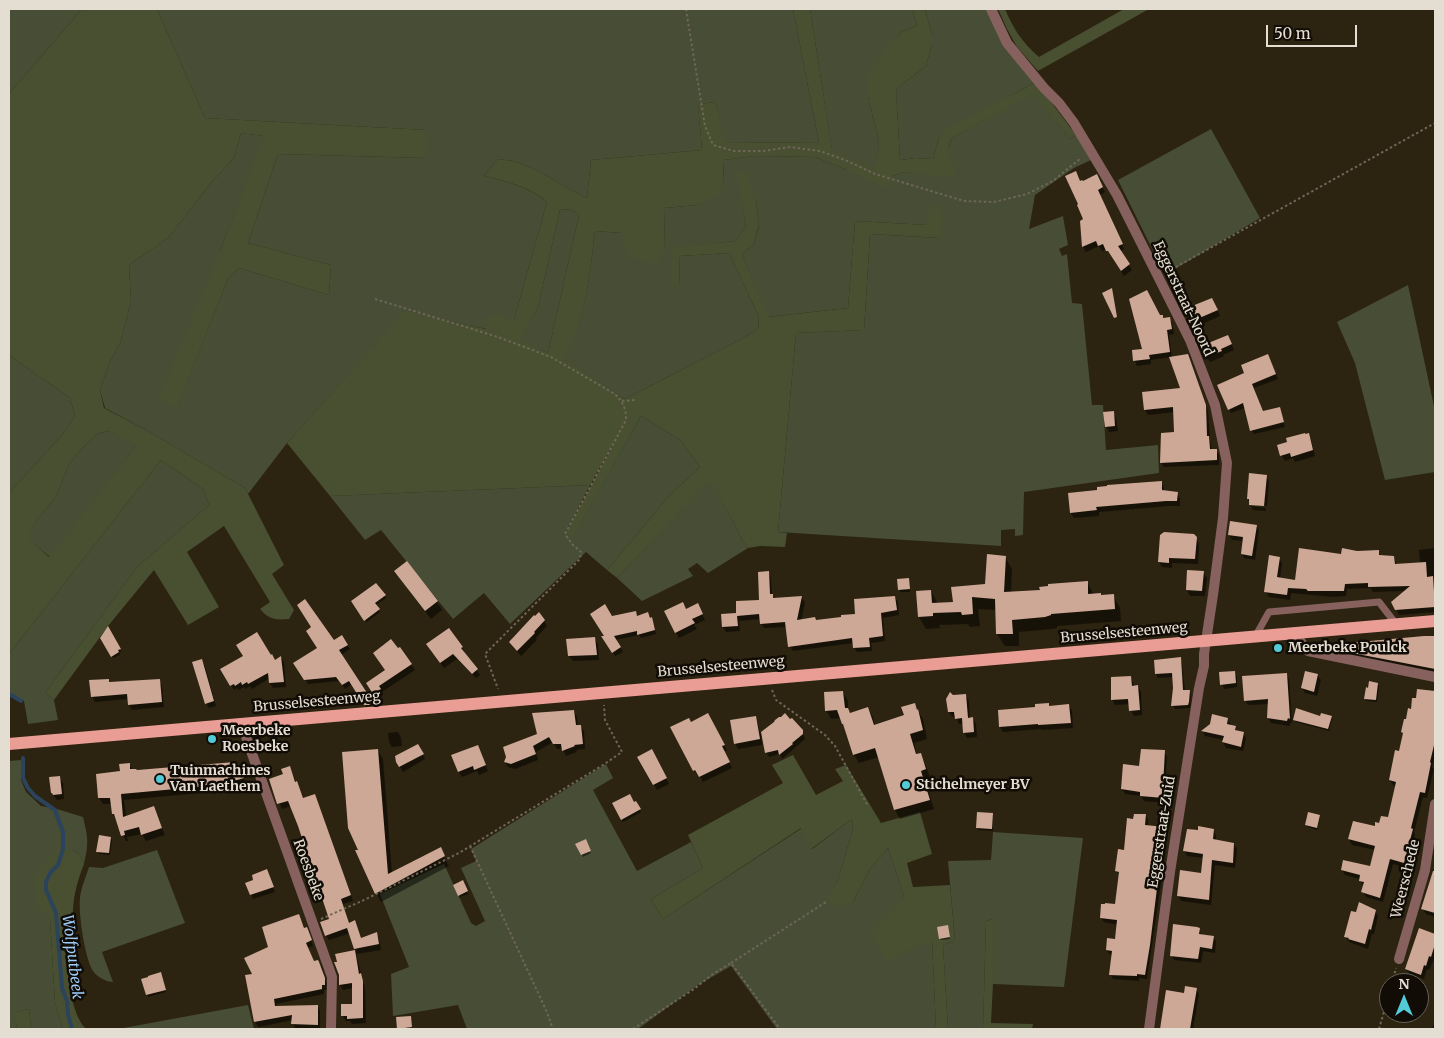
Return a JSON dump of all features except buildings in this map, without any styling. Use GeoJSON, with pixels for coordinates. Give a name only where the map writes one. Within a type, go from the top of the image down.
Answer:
{"type":"FeatureCollection","features":[{"type":"Feature","properties":{"kind":"main road","name":"Brusselsesteenweg"},"geometry":{"type":"LineString","coordinates":[[9,744],[1435,622]]}},
{"type":"Feature","properties":{"kind":"street","name":"Eggerstraat-Noord"},"geometry":{"type":"LineString","coordinates":[[991,9],[1007,43],[1074,123],[1117,195],[1190,340],[1215,405],[1227,463],[1223,518],[1207,641]]}},
{"type":"Feature","properties":{"kind":"street"},"geometry":{"type":"LineString","coordinates":[[1294,633],[1308,651],[1435,677]]}},
{"type":"Feature","properties":{"kind":"street","name":"Eggerstraat-Zuid"},"geometry":{"type":"LineString","coordinates":[[1149,1029],[1170,872],[1207,641]]}},
{"type":"Feature","properties":{"kind":"street","name":"Roesbeke"},"geometry":{"type":"LineString","coordinates":[[240,724],[332,977],[331,1029]]}},
{"type":"Feature","properties":{"kind":"street","name":"Weerschede"},"geometry":{"type":"LineString","coordinates":[[1399,960],[1425,870],[1435,804]]}},
{"type":"Feature","properties":{"kind":"lane"},"geometry":{"type":"LineString","coordinates":[[1255,637],[1269,612],[1379,602],[1396,624]]}},
{"type":"Feature","properties":{"kind":"path"},"geometry":{"type":"LineString","coordinates":[[686,9],[705,126],[713,145],[734,150],[763,150],[790,147],[820,151],[875,174],[964,201],[994,202],[1027,194],[1053,181],[1079,159],[1092,153]]}},
{"type":"Feature","properties":{"kind":"path"},"geometry":{"type":"LineString","coordinates":[[1159,277],[1435,123]]}},
{"type":"Feature","properties":{"kind":"path"},"geometry":{"type":"LineString","coordinates":[[374,299],[498,337],[551,357],[615,394],[622,401],[626,409],[626,420],[565,534],[581,552],[580,559],[485,654],[502,701]]}},
{"type":"Feature","properties":{"kind":"path"},"geometry":{"type":"LineString","coordinates":[[622,401],[636,400]]}},
{"type":"Feature","properties":{"kind":"path"},"geometry":{"type":"LineString","coordinates":[[767,678],[776,700],[825,735],[834,746],[868,806]]}},
{"type":"Feature","properties":{"kind":"path"},"geometry":{"type":"LineString","coordinates":[[312,922],[364,900],[459,853],[622,752],[605,720],[604,692]]}},
{"type":"Feature","properties":{"kind":"path"},"geometry":{"type":"LineString","coordinates":[[470,846],[553,1029]]}},
{"type":"Feature","properties":{"kind":"path"},"geometry":{"type":"LineString","coordinates":[[633,1029],[713,974],[826,902]]}},
{"type":"Feature","properties":{"kind":"path"},"geometry":{"type":"LineString","coordinates":[[1395,973],[1399,960]]}},
{"type":"Feature","properties":{"kind":"path"},"geometry":{"type":"LineString","coordinates":[[731,963],[780,1029]]}},
{"type":"Feature","properties":{"kind":"green space"},"geometry":{"type":"Polygon","coordinates":[[[9,9],[82,9],[9,94],[9,9]]]}},
{"type":"Feature","properties":{"kind":"green space"},"geometry":{"type":"Polygon","coordinates":[[[82,9],[157,9],[205,118],[426,130],[426,158],[278,154],[248,243],[331,265],[329,295],[239,268],[228,279],[177,407],[158,400],[221,249],[263,136],[241,133],[234,158],[210,184],[169,237],[129,265],[131,302],[120,343],[109,364],[100,390],[104,408],[148,431],[245,488],[284,565],[272,574],[294,610],[289,619],[273,618],[263,613],[260,609],[270,602],[224,526],[187,552],[219,607],[188,625],[154,570],[108,626],[54,700],[45,693],[137,567],[209,505],[203,489],[161,460],[9,654],[9,493],[62,435],[75,416],[70,398],[9,355],[9,94],[82,9]],[[108,431],[97,434],[69,464],[56,497],[35,522],[28,538],[49,557],[136,446],[108,431]]]}},
{"type":"Feature","properties":{"kind":"green space"},"geometry":{"type":"Polygon","coordinates":[[[157,9],[793,9],[819,143],[723,142],[716,102],[698,104],[702,150],[591,160],[587,198],[526,165],[515,161],[498,159],[484,176],[525,188],[547,202],[514,320],[487,329],[405,312],[287,443],[248,494],[245,488],[105,408],[100,390],[109,364],[120,343],[131,302],[129,265],[169,237],[210,184],[234,158],[241,133],[264,136],[221,249],[177,406],[228,279],[239,268],[329,295],[331,265],[248,243],[278,154],[426,158],[426,130],[205,118],[157,9]]]}},
{"type":"Feature","properties":{"kind":"green space"},"geometry":{"type":"Polygon","coordinates":[[[793,9],[810,9],[832,149],[876,170],[879,142],[868,97],[868,78],[872,66],[901,32],[917,26],[912,9],[925,9],[932,35],[932,43],[926,66],[896,89],[900,160],[916,158],[933,159],[942,132],[1036,82],[1076,135],[1070,139],[1033,94],[952,138],[948,149],[956,175],[947,178],[905,172],[893,176],[888,189],[815,157],[755,156],[723,160],[724,185],[717,196],[697,205],[664,208],[665,250],[657,264],[628,257],[622,233],[595,231],[589,280],[582,314],[571,345],[563,358],[625,399],[758,329],[759,317],[729,253],[680,256],[679,286],[670,287],[672,247],[735,241],[746,227],[736,173],[748,171],[756,201],[759,225],[754,244],[742,254],[768,317],[848,308],[855,221],[927,225],[930,206],[943,206],[940,238],[870,234],[864,330],[796,333],[778,532],[787,533],[785,547],[760,546],[748,548],[710,481],[617,578],[607,570],[669,496],[700,467],[680,440],[641,416],[572,539],[566,532],[616,439],[590,485],[330,496],[287,443],[405,311],[486,329],[485,321],[495,314],[514,320],[547,202],[525,188],[484,176],[498,159],[515,161],[526,165],[587,198],[591,160],[702,150],[698,104],[716,102],[724,142],[819,143],[793,9]],[[571,209],[560,210],[538,307],[521,340],[548,353],[579,215],[571,209]]]}},
{"type":"Feature","properties":{"kind":"green space"},"geometry":{"type":"Polygon","coordinates":[[[810,9],[912,9],[917,26],[901,32],[891,45],[868,97],[879,142],[877,171],[832,150],[810,9]]]}},
{"type":"Feature","properties":{"kind":"green space"},"geometry":{"type":"Polygon","coordinates":[[[925,9],[988,9],[1036,82],[939,138],[933,159],[916,158],[900,160],[896,89],[926,66],[932,43],[932,35],[925,9]]]}},
{"type":"Feature","properties":{"kind":"green space"},"geometry":{"type":"Polygon","coordinates":[[[998,9],[1005,9],[1019,35],[1039,57],[1124,9],[1149,9],[1038,71],[1017,47],[998,9]]]}},
{"type":"Feature","properties":{"kind":"green space"},"geometry":{"type":"Polygon","coordinates":[[[1033,93],[1070,139],[1076,135],[1091,160],[1074,168],[1035,195],[1029,229],[1063,216],[1068,245],[1059,249],[1062,256],[1067,254],[1072,303],[1082,304],[1092,405],[1103,405],[1106,450],[1158,445],[1159,473],[1024,492],[1023,535],[1015,536],[1015,529],[1001,530],[1001,546],[778,532],[796,333],[864,330],[870,234],[939,238],[942,206],[927,225],[855,221],[848,308],[767,317],[742,254],[754,244],[759,226],[756,201],[737,173],[746,227],[735,241],[672,248],[679,286],[680,256],[729,253],[759,317],[758,329],[625,399],[562,358],[577,330],[582,314],[589,280],[595,231],[622,233],[665,250],[664,208],[697,205],[724,185],[723,160],[755,156],[815,157],[847,170],[893,176],[905,172],[920,173],[948,149],[952,138],[1033,93]]]}},
{"type":"Feature","properties":{"kind":"green space"},"geometry":{"type":"Polygon","coordinates":[[[1211,129],[1260,218],[1165,275],[1118,180],[1211,129]]]}},
{"type":"Feature","properties":{"kind":"green space"},"geometry":{"type":"Polygon","coordinates":[[[571,209],[579,215],[548,353],[520,341],[538,307],[560,210],[571,209]]]}},
{"type":"Feature","properties":{"kind":"green space"},"geometry":{"type":"Polygon","coordinates":[[[1408,285],[1435,411],[1435,472],[1385,480],[1355,363],[1337,322],[1408,285]]]}},
{"type":"Feature","properties":{"kind":"green space"},"geometry":{"type":"Polygon","coordinates":[[[9,355],[70,398],[75,416],[62,435],[9,493],[9,355]]]}},
{"type":"Feature","properties":{"kind":"green space"},"geometry":{"type":"Polygon","coordinates":[[[641,416],[680,440],[700,467],[669,496],[607,570],[586,552],[510,624],[484,593],[453,619],[381,530],[365,540],[330,496],[590,485],[566,532],[572,538],[641,416]]]}},
{"type":"Feature","properties":{"kind":"green space"},"geometry":{"type":"Polygon","coordinates":[[[108,431],[137,445],[50,557],[27,538],[35,522],[56,497],[69,464],[97,434],[108,431]]]}},
{"type":"Feature","properties":{"kind":"green space"},"geometry":{"type":"Polygon","coordinates":[[[161,460],[203,489],[209,505],[137,567],[45,693],[54,700],[58,720],[28,724],[24,701],[9,694],[9,654],[161,460]]]}},
{"type":"Feature","properties":{"kind":"green space"},"geometry":{"type":"Polygon","coordinates":[[[710,480],[748,548],[708,573],[697,563],[688,569],[693,576],[642,601],[617,578],[710,480]]]}},
{"type":"Feature","properties":{"kind":"green space"},"geometry":{"type":"Polygon","coordinates":[[[793,755],[816,795],[843,781],[835,769],[846,765],[881,823],[920,812],[932,854],[907,863],[913,887],[950,885],[955,940],[943,945],[948,1029],[936,1029],[932,939],[887,961],[870,932],[904,897],[888,848],[870,869],[853,902],[838,908],[826,899],[838,880],[853,829],[852,819],[811,849],[801,828],[663,919],[651,899],[703,868],[688,835],[783,783],[772,765],[793,755]]]}},
{"type":"Feature","properties":{"kind":"green space"},"geometry":{"type":"Polygon","coordinates":[[[21,760],[21,780],[26,792],[41,806],[83,817],[87,835],[87,851],[84,864],[79,853],[72,850],[50,917],[55,1003],[63,1029],[31,1029],[29,1009],[15,1012],[17,1029],[9,1029],[9,761],[21,760]]]}},
{"type":"Feature","properties":{"kind":"green space"},"geometry":{"type":"Polygon","coordinates":[[[606,764],[613,778],[593,790],[637,871],[691,842],[703,868],[651,899],[663,919],[802,828],[812,849],[852,819],[853,829],[838,880],[827,899],[853,902],[870,869],[888,848],[904,897],[932,939],[936,1029],[777,1029],[731,966],[698,985],[638,1029],[467,1029],[458,1005],[393,1016],[391,974],[409,967],[380,894],[444,864],[471,923],[476,926],[485,921],[461,868],[476,861],[471,849],[606,764]]]}},
{"type":"Feature","properties":{"kind":"green space"},"geometry":{"type":"Polygon","coordinates":[[[993,832],[1083,838],[1064,987],[993,984],[993,919],[986,921],[983,1029],[948,1029],[943,945],[955,940],[948,861],[991,860],[993,832]]]}},
{"type":"Feature","properties":{"kind":"green space"},"geometry":{"type":"Polygon","coordinates":[[[56,850],[72,850],[79,853],[84,864],[77,884],[73,905],[73,920],[79,948],[65,951],[73,1003],[76,1013],[86,1029],[63,1029],[55,1003],[50,918],[37,908],[34,879],[44,863],[56,850]]]}},
{"type":"Feature","properties":{"kind":"green space"},"geometry":{"type":"Polygon","coordinates":[[[157,850],[185,923],[102,952],[113,982],[110,982],[99,977],[90,965],[81,924],[82,886],[89,867],[103,868],[157,850]]]}},
{"type":"Feature","properties":{"kind":"green space"},"geometry":{"type":"Polygon","coordinates":[[[993,919],[991,1023],[1033,1024],[1032,1029],[983,1029],[986,921],[993,919]]]}},
{"type":"Feature","properties":{"kind":"green space"},"geometry":{"type":"Polygon","coordinates":[[[248,1005],[254,1029],[118,1029],[248,1005]]]}},
{"type":"Feature","properties":{"kind":"green space"},"geometry":{"type":"Polygon","coordinates":[[[29,1009],[31,1029],[17,1029],[14,1012],[29,1009]]]}},
{"type":"Feature","properties":{"kind":"waterway","name":"Wolfputbeek"},"geometry":{"type":"LineString","coordinates":[[9,694],[21,701]]}},
{"type":"Feature","properties":{"kind":"waterway","name":"Wolfputbeek"},"geometry":{"type":"LineString","coordinates":[[23,758],[23,778],[28,788],[35,796],[55,810],[63,832],[63,849],[58,865],[50,873],[46,882],[46,890],[56,913],[62,988],[67,1001],[72,1029]]}},
{"type":"Feature","properties":{"kind":"place","name":"Meerbeke Poulck"},"geometry":{"type":"Point","coordinates":[1278,648]}},
{"type":"Feature","properties":{"kind":"place","name":"Meerbeke Roesbeke"},"geometry":{"type":"Point","coordinates":[212,739]}},
{"type":"Feature","properties":{"kind":"place","name":"Tuinmachines Van Laethem"},"geometry":{"type":"Point","coordinates":[160,779]}},
{"type":"Feature","properties":{"kind":"place","name":"Stichelmeyer BV"},"geometry":{"type":"Point","coordinates":[906,785]}}]}
